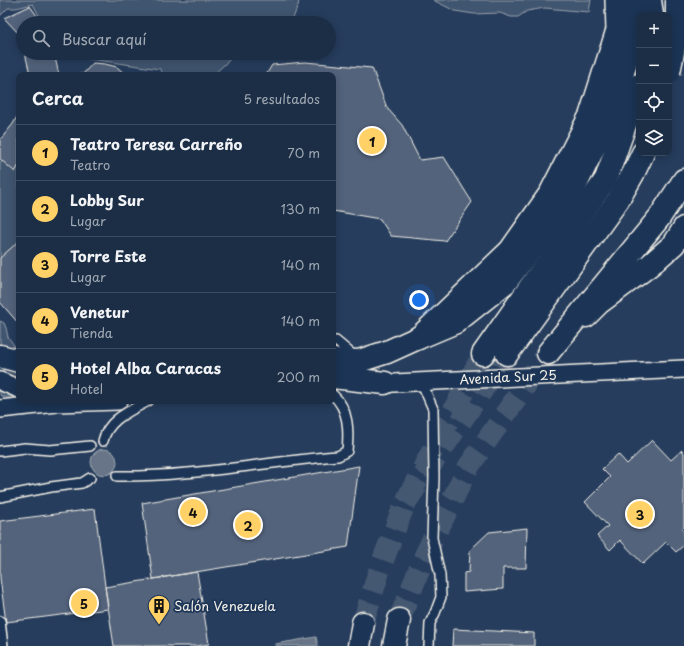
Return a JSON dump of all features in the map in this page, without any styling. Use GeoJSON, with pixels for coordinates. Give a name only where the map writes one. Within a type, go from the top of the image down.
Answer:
{"type":"FeatureCollection","features":[{"type":"Feature","properties":{"kind":"main road"},"geometry":{"type":"LineString","coordinates":[[336,364],[359,361],[387,352],[456,322],[505,283],[570,197],[613,108],[630,47],[637,0]]}},
{"type":"Feature","properties":{"kind":"main road"},"geometry":{"type":"LineString","coordinates":[[650,0],[652,12]]}},
{"type":"Feature","properties":{"kind":"main road"},"geometry":{"type":"LineString","coordinates":[[672,55],[676,32],[677,0]]}},
{"type":"Feature","properties":{"kind":"main road"},"geometry":{"type":"LineString","coordinates":[[483,354],[606,179],[636,94]]}},
{"type":"Feature","properties":{"kind":"main road"},"geometry":{"type":"LineString","coordinates":[[507,354],[618,200],[633,174],[641,156]]}},
{"type":"Feature","properties":{"kind":"main road"},"geometry":{"type":"LineString","coordinates":[[684,180],[659,218],[548,353],[599,303],[650,265],[674,244],[684,228]]}},
{"type":"Feature","properties":{"kind":"main road"},"geometry":{"type":"LineString","coordinates":[[650,265],[684,258]]}},
{"type":"Feature","properties":{"kind":"main road"},"geometry":{"type":"LineString","coordinates":[[0,356],[16,360]]}},
{"type":"Feature","properties":{"kind":"main road"},"geometry":{"type":"LineString","coordinates":[[336,360],[359,361]]}},
{"type":"Feature","properties":{"kind":"main road"},"geometry":{"type":"LineString","coordinates":[[336,377],[385,383]]}},
{"type":"Feature","properties":{"kind":"main road"},"geometry":{"type":"LineString","coordinates":[[394,646],[399,620]]}},
{"type":"Feature","properties":{"kind":"main road"},"geometry":{"type":"LineString","coordinates":[[359,646],[363,623]]}},
{"type":"Feature","properties":{"kind":"street"},"geometry":{"type":"LineString","coordinates":[[418,338],[510,250],[550,193],[590,116],[617,30],[616,0]]}},
{"type":"Feature","properties":{"kind":"street","name":"Avenida Sur 25"},"geometry":{"type":"LineString","coordinates":[[336,388],[421,381],[684,369]]}},
{"type":"Feature","properties":{"kind":"street"},"geometry":{"type":"LineString","coordinates":[[0,381],[16,389]]}},
{"type":"Feature","properties":{"kind":"street"},"geometry":{"type":"LineString","coordinates":[[0,409],[39,404]]}},
{"type":"Feature","properties":{"kind":"lane"},"geometry":{"type":"LineString","coordinates":[[336,341],[359,361]]}},
{"type":"Feature","properties":{"kind":"lane"},"geometry":{"type":"LineString","coordinates":[[421,381],[433,409],[434,477],[432,538],[438,561],[441,596],[430,623],[428,646]]}},
{"type":"Feature","properties":{"kind":"lane"},"geometry":{"type":"LineString","coordinates":[[117,476],[196,473],[338,456],[347,451],[348,437],[347,418],[340,400],[336,397]]}},
{"type":"Feature","properties":{"kind":"lane"},"geometry":{"type":"LineString","coordinates":[[103,441],[105,433],[117,418],[143,404]]}},
{"type":"Feature","properties":{"kind":"lane"},"geometry":{"type":"LineString","coordinates":[[0,451],[25,448],[50,450],[90,446]]}},
{"type":"Feature","properties":{"kind":"lane"},"geometry":{"type":"LineString","coordinates":[[0,497],[51,487],[82,483],[90,478]]}},
{"type":"Feature","properties":{"kind":"lane"},"geometry":{"type":"LineString","coordinates":[[0,622],[3,646]]}},
{"type":"Feature","properties":{"kind":"shaded area"},"geometry":{"type":"Polygon","coordinates":[[[0,0],[299,0],[294,16],[39,16],[33,4],[16,8],[8,8],[0,16],[0,0]]]}},
{"type":"Feature","properties":{"kind":"shaded area"},"geometry":{"type":"Polygon","coordinates":[[[433,0],[591,0],[589,12],[545,8],[527,11],[518,17],[511,17],[500,13],[474,14],[455,11],[433,0]]]}},
{"type":"Feature","properties":{"kind":"shaded area"},"geometry":{"type":"Polygon","coordinates":[[[97,60],[229,60],[216,72],[162,72],[160,69],[97,60]]]}},
{"type":"Feature","properties":{"kind":"shaded area"},"geometry":{"type":"Polygon","coordinates":[[[16,159],[16,250],[0,267],[0,162],[16,159]]]}},
{"type":"Feature","properties":{"kind":"shaded area"},"geometry":{"type":"Polygon","coordinates":[[[0,321],[4,323],[8,337],[16,348],[16,397],[5,397],[0,395],[0,321]]]}},
{"type":"Feature","properties":{"kind":"shaded area"},"geometry":{"type":"Polygon","coordinates":[[[104,449],[113,453],[117,462],[113,471],[104,475],[95,471],[91,462],[95,453],[104,449]]]}},
{"type":"Feature","properties":{"kind":"shaded area"},"geometry":{"type":"Polygon","coordinates":[[[316,637],[318,646],[275,646],[275,644],[316,637]]]}},
{"type":"Feature","properties":{"kind":"building"},"geometry":{"type":"Polygon","coordinates":[[[30,6],[37,16],[16,16],[16,31],[4,18],[30,6]]]}},
{"type":"Feature","properties":{"kind":"building"},"geometry":{"type":"Polygon","coordinates":[[[27,60],[56,60],[58,72],[29,72],[27,60]]]}},
{"type":"Feature","properties":{"kind":"building"},"geometry":{"type":"Polygon","coordinates":[[[305,62],[372,68],[387,108],[402,125],[420,160],[444,157],[472,202],[445,241],[391,236],[380,219],[336,212],[336,72],[268,72],[272,65],[305,62]]]}},
{"type":"Feature","properties":{"kind":"building"},"geometry":{"type":"Polygon","coordinates":[[[93,63],[117,67],[123,72],[85,72],[93,63]]]}},
{"type":"Feature","properties":{"kind":"building"},"geometry":{"type":"Polygon","coordinates":[[[16,118],[15,172],[0,159],[0,140],[16,118]]]}},
{"type":"Feature","properties":{"kind":"building"},"geometry":{"type":"Polygon","coordinates":[[[16,244],[16,321],[0,302],[0,258],[16,244]]]}},
{"type":"Feature","properties":{"kind":"building"},"geometry":{"type":"Polygon","coordinates":[[[652,440],[671,460],[682,450],[684,453],[684,527],[682,529],[684,531],[684,545],[676,552],[666,542],[643,564],[620,540],[610,550],[597,536],[608,526],[585,502],[610,477],[602,469],[618,454],[627,464],[652,440]]]}},
{"type":"Feature","properties":{"kind":"building"},"geometry":{"type":"Polygon","coordinates":[[[359,466],[348,547],[153,579],[142,503],[359,466]]]}},
{"type":"Feature","properties":{"kind":"building"},"geometry":{"type":"Polygon","coordinates":[[[95,509],[108,609],[6,622],[0,578],[0,521],[95,509]]]}},
{"type":"Feature","properties":{"kind":"building"},"geometry":{"type":"Polygon","coordinates":[[[527,528],[526,568],[503,568],[503,589],[464,592],[464,573],[469,572],[470,550],[489,532],[527,528]]]}},
{"type":"Feature","properties":{"kind":"building","name":"Salón Venezuela"},"geometry":{"type":"Polygon","coordinates":[[[197,572],[209,644],[196,646],[114,646],[105,587],[197,572]]]}},
{"type":"Feature","properties":{"kind":"building"},"geometry":{"type":"Polygon","coordinates":[[[453,629],[534,633],[534,646],[452,646],[453,629]]]}},
{"type":"Feature","properties":{"kind":"tunnel"},"geometry":{"type":"LineString","coordinates":[[399,620],[426,553],[469,466],[548,353]]}},
{"type":"Feature","properties":{"kind":"tunnel"},"geometry":{"type":"LineString","coordinates":[[363,623],[380,568],[405,503],[483,354]]}},
{"type":"Feature","properties":{"kind":"tunnel"},"geometry":{"type":"LineString","coordinates":[[405,503],[507,354]]}},
{"type":"Feature","properties":{"kind":"tunnel"},"geometry":{"type":"LineString","coordinates":[[0,378],[16,377]]}},
{"type":"Feature","properties":{"kind":"place","name":"Teatro Teresa Carreño"},"geometry":{"type":"Point","coordinates":[372,141]}},
{"type":"Feature","properties":{"kind":"place","name":"Venetur"},"geometry":{"type":"Point","coordinates":[193,512]}},
{"type":"Feature","properties":{"kind":"place","name":"Torre Este"},"geometry":{"type":"Point","coordinates":[640,514]}},
{"type":"Feature","properties":{"kind":"place","name":"Lobby Sur"},"geometry":{"type":"Point","coordinates":[248,525]}},
{"type":"Feature","properties":{"kind":"place","name":"Hotel Alba Caracas"},"geometry":{"type":"Point","coordinates":[84,603]}},
{"type":"Feature","properties":{"kind":"place","name":"Salón Venezuela"},"geometry":{"type":"Point","coordinates":[159,626]}}]}
